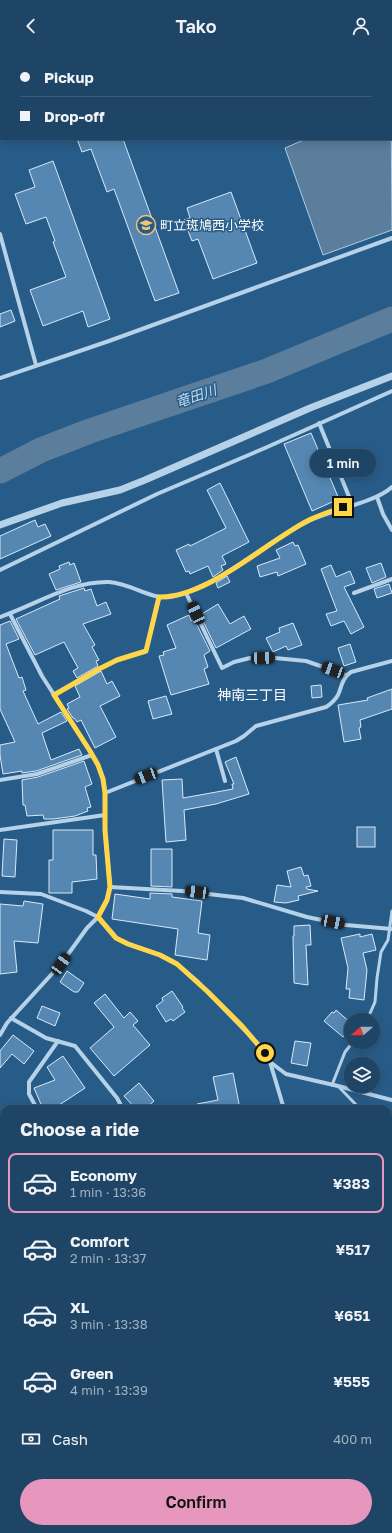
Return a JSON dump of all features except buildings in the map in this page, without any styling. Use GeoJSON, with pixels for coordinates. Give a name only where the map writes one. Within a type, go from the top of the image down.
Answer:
{"type":"FeatureCollection","features":[{"type":"Feature","properties":{"kind":"street"},"geometry":{"type":"LineString","coordinates":[[0,234],[36,365]]}},
{"type":"Feature","properties":{"kind":"street"},"geometry":{"type":"LineString","coordinates":[[0,378],[109,341],[392,238]]}},
{"type":"Feature","properties":{"kind":"street"},"geometry":{"type":"LineString","coordinates":[[0,525],[62,503],[120,490],[310,408],[392,376]]}},
{"type":"Feature","properties":{"kind":"street"},"geometry":{"type":"LineString","coordinates":[[0,570],[157,494],[265,448],[392,391]]}},
{"type":"Feature","properties":{"kind":"street"},"geometry":{"type":"LineString","coordinates":[[319,423],[352,504]]}},
{"type":"Feature","properties":{"kind":"street"},"geometry":{"type":"LineString","coordinates":[[0,618],[66,589],[90,583],[109,582],[124,584],[159,597],[170,597],[186,593],[221,576],[310,520],[352,504],[377,497],[392,487]]}},
{"type":"Feature","properties":{"kind":"street"},"geometry":{"type":"LineString","coordinates":[[377,497],[383,514],[392,530]]}},
{"type":"Feature","properties":{"kind":"street"},"geometry":{"type":"LineString","coordinates":[[354,593],[392,579]]}},
{"type":"Feature","properties":{"kind":"street"},"geometry":{"type":"LineString","coordinates":[[186,593],[222,668],[234,662],[250,658],[276,658],[306,661],[346,675]]}},
{"type":"Feature","properties":{"kind":"street"},"geometry":{"type":"LineString","coordinates":[[146,651],[159,597]]}},
{"type":"Feature","properties":{"kind":"street"},"geometry":{"type":"LineString","coordinates":[[0,1036],[11,1018],[61,964],[87,928],[98,917],[107,900],[110,887],[104,815],[105,793],[103,779],[98,765],[42,676],[10,614]]}},
{"type":"Feature","properties":{"kind":"street"},"geometry":{"type":"LineString","coordinates":[[105,793],[216,749],[240,738],[256,726],[326,707],[333,702],[338,695],[346,675],[351,672],[392,661]]}},
{"type":"Feature","properties":{"kind":"street"},"geometry":{"type":"LineString","coordinates":[[216,749],[225,781]]}},
{"type":"Feature","properties":{"kind":"street"},"geometry":{"type":"LineString","coordinates":[[0,780],[37,774],[92,756]]}},
{"type":"Feature","properties":{"kind":"street"},"geometry":{"type":"LineString","coordinates":[[0,830],[104,815]]}},
{"type":"Feature","properties":{"kind":"street"},"geometry":{"type":"LineString","coordinates":[[110,887],[182,891],[243,898],[307,917],[346,925],[391,929]]}},
{"type":"Feature","properties":{"kind":"street"},"geometry":{"type":"LineString","coordinates":[[0,892],[41,894],[98,917],[116,938],[128,944],[160,955],[177,964],[197,980],[254,1040],[270,1062],[286,1074],[392,1100]]}},
{"type":"Feature","properties":{"kind":"street"},"geometry":{"type":"LineString","coordinates":[[11,1018],[46,1038],[75,1046],[117,1098],[121,1105]]}},
{"type":"Feature","properties":{"kind":"street"},"geometry":{"type":"LineString","coordinates":[[35,1105],[29,1094],[29,1082],[58,1041]]}},
{"type":"Feature","properties":{"kind":"street"},"geometry":{"type":"LineString","coordinates":[[270,1062],[283,1105]]}},
{"type":"Feature","properties":{"kind":"lane"},"geometry":{"type":"LineString","coordinates":[[54,695],[117,660],[146,651]]}},
{"type":"Feature","properties":{"kind":"lane"},"geometry":{"type":"LineString","coordinates":[[370,1013],[375,1002],[381,952],[388,940],[391,929],[392,911]]}},
{"type":"Feature","properties":{"kind":"lane"},"geometry":{"type":"LineString","coordinates":[[332,1085],[347,1049]]}},
{"type":"Feature","properties":{"kind":"lane"},"geometry":{"type":"LineString","coordinates":[[338,1086],[356,1105]]}},
{"type":"Feature","properties":{"kind":"water"},"geometry":{"type":"Polygon","coordinates":[[[304,140],[391,140],[392,230],[323,255],[285,148],[304,140]]]}},
{"type":"Feature","properties":{"kind":"waterway","name":"竜田川"},"geometry":{"type":"LineString","coordinates":[[0,471],[41,450],[90,431],[267,371],[392,319]]}},
{"type":"Feature","properties":{"kind":"place","name":"町立斑鳩西小学校"},"geometry":{"type":"Point","coordinates":[146,225]}},
{"type":"Feature","properties":{"kind":"district","name":"神南三丁目"},"geometry":{"type":"Point","coordinates":[252,695]}},
{"type":"Feature","properties":{"kind":"route"},"geometry":{"type":"LineString","coordinates":[[265,1053],[242,1026],[197,980],[177,964],[160,955],[128,944],[116,938],[98,917],[107,900],[110,887],[105,830],[105,793],[103,779],[98,765],[90,751],[54,695],[117,660],[146,651],[159,597],[170,597],[186,593],[208,584],[310,520],[343,507]]}}]}
